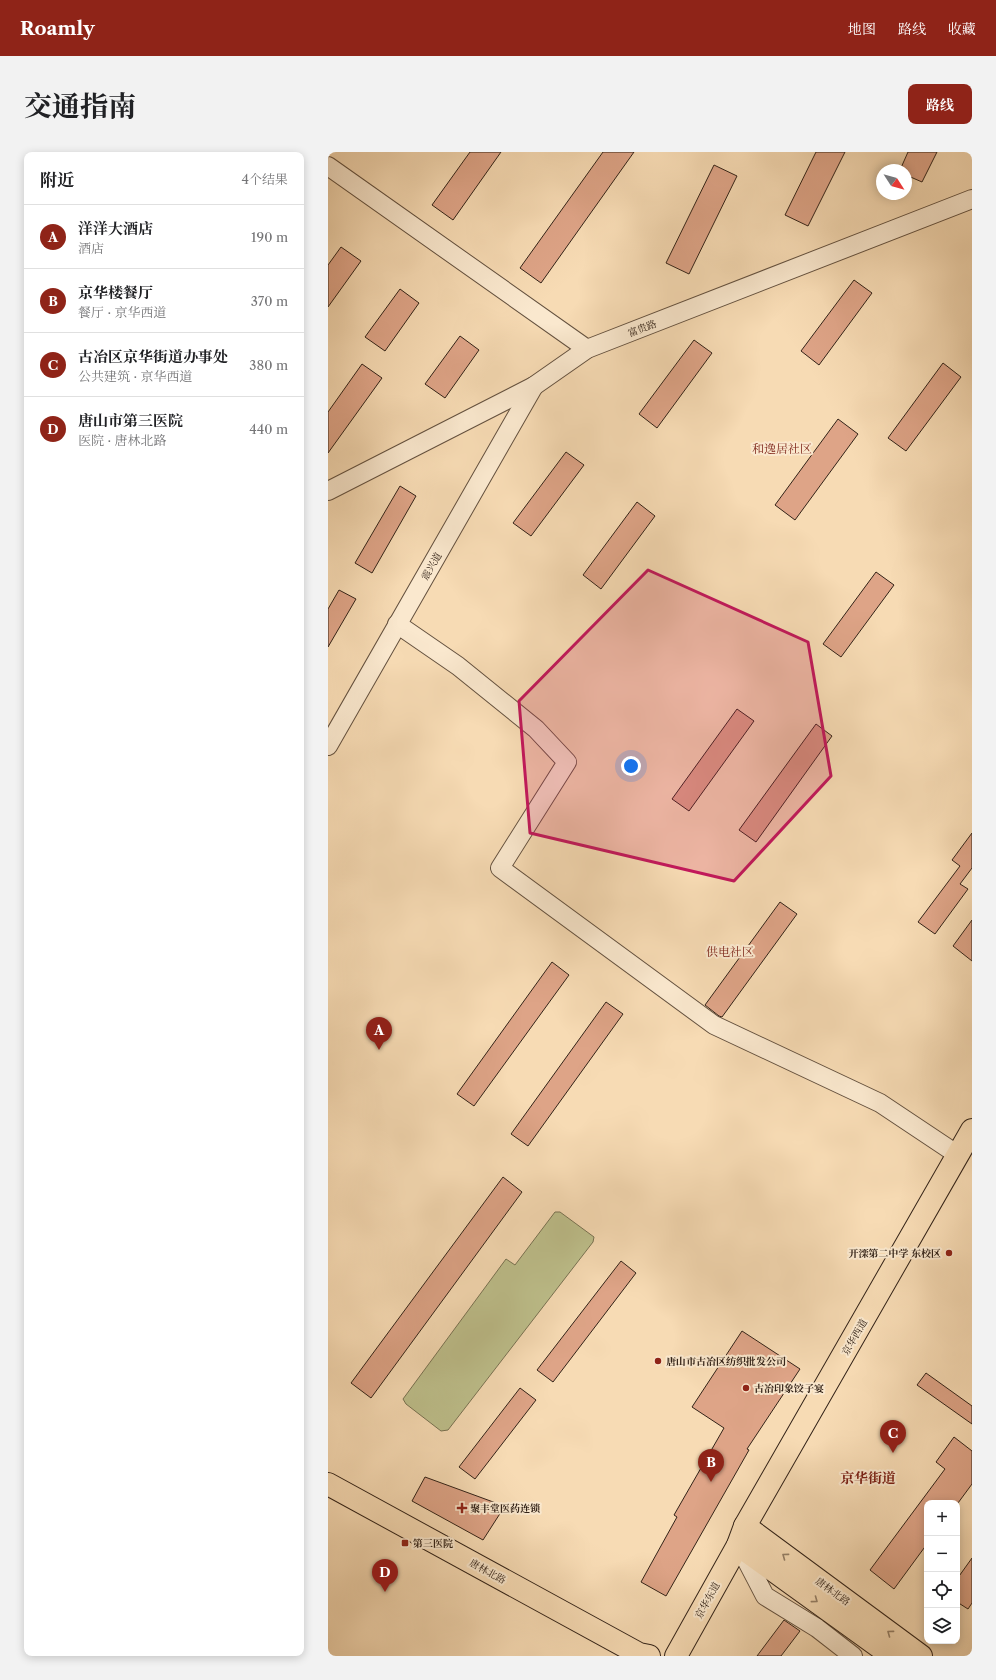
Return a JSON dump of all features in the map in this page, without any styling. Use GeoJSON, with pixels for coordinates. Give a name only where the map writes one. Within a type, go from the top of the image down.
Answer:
{"type":"FeatureCollection","features":[{"type":"Feature","properties":{"kind":"main road","name":"京华西道"},"geometry":{"type":"LineString","coordinates":[[742,1536],[972,1130]]}},
{"type":"Feature","properties":{"kind":"main road","name":"唐林北路"},"geometry":{"type":"LineString","coordinates":[[328,1484],[639,1654],[649,1656]]}},
{"type":"Feature","properties":{"kind":"main road","name":"唐林北路"},"geometry":{"type":"LineString","coordinates":[[328,1495],[620,1656]]}},
{"type":"Feature","properties":{"kind":"main road","name":"京华东道"},"geometry":{"type":"LineString","coordinates":[[676,1656],[742,1536]]}},
{"type":"Feature","properties":{"kind":"main road","name":"唐林北路"},"geometry":{"type":"LineString","coordinates":[[742,1536],[892,1656]]}},
{"type":"Feature","properties":{"kind":"main road","name":"唐林北路"},"geometry":{"type":"LineString","coordinates":[[742,1536],[921,1656]]}},
{"type":"Feature","properties":{"kind":"street"},"geometry":{"type":"LineString","coordinates":[[328,166],[587,349]]}},
{"type":"Feature","properties":{"kind":"street","name":"富贵路"},"geometry":{"type":"LineString","coordinates":[[328,491],[534,386],[587,349],[972,199]]}},
{"type":"Feature","properties":{"kind":"street","name":"震兴道"},"geometry":{"type":"LineString","coordinates":[[328,746],[534,386]]}},
{"type":"Feature","properties":{"kind":"street"},"geometry":{"type":"LineString","coordinates":[[397,624],[458,666],[536,730],[567,762],[500,868],[714,1025],[880,1103],[958,1155]]}},
{"type":"Feature","properties":{"kind":"street"},"geometry":{"type":"LineString","coordinates":[[742,1536],[765,1596],[817,1628],[853,1656]]}},
{"type":"Feature","properties":{"kind":"highlighted area"},"geometry":{"type":"Polygon","coordinates":[[[648,570],[808,642],[831,776],[734,881],[530,833],[519,701],[648,570]]]}},
{"type":"Feature","properties":{"kind":"green space"},"geometry":{"type":"Polygon","coordinates":[[[555,1212],[560,1212],[594,1237],[593,1242],[448,1430],[441,1431],[406,1404],[403,1399],[506,1259],[515,1265],[555,1212]]]}},
{"type":"Feature","properties":{"kind":"building"},"geometry":{"type":"Polygon","coordinates":[[[470,152],[501,152],[453,220],[432,205],[470,152]]]}},
{"type":"Feature","properties":{"kind":"building"},"geometry":{"type":"Polygon","coordinates":[[[603,152],[634,152],[541,283],[520,268],[603,152]]]}},
{"type":"Feature","properties":{"kind":"building"},"geometry":{"type":"Polygon","coordinates":[[[816,152],[845,152],[808,226],[785,215],[816,152]]]}},
{"type":"Feature","properties":{"kind":"building"},"geometry":{"type":"Polygon","coordinates":[[[908,152],[937,152],[922,182],[912,178],[912,164],[903,164],[908,152]]]}},
{"type":"Feature","properties":{"kind":"building"},"geometry":{"type":"Polygon","coordinates":[[[714,165],[737,176],[689,274],[666,263],[714,165]]]}},
{"type":"Feature","properties":{"kind":"building"},"geometry":{"type":"Polygon","coordinates":[[[341,247],[361,261],[328,307],[328,265],[341,247]]]}},
{"type":"Feature","properties":{"kind":"building"},"geometry":{"type":"Polygon","coordinates":[[[854,280],[872,293],[819,365],[801,351],[854,280]]]}},
{"type":"Feature","properties":{"kind":"building"},"geometry":{"type":"Polygon","coordinates":[[[400,289],[419,303],[385,351],[365,337],[400,289]]]}},
{"type":"Feature","properties":{"kind":"building"},"geometry":{"type":"Polygon","coordinates":[[[460,336],[479,350],[445,398],[425,384],[460,336]]]}},
{"type":"Feature","properties":{"kind":"building"},"geometry":{"type":"Polygon","coordinates":[[[694,340],[712,353],[657,428],[639,414],[694,340]]]}},
{"type":"Feature","properties":{"kind":"building"},"geometry":{"type":"Polygon","coordinates":[[[943,363],[961,377],[906,451],[888,438],[943,363]]]}},
{"type":"Feature","properties":{"kind":"building"},"geometry":{"type":"Polygon","coordinates":[[[362,364],[382,378],[328,453],[328,412],[362,364]]]}},
{"type":"Feature","properties":{"kind":"building"},"geometry":{"type":"Polygon","coordinates":[[[838,419],[858,434],[795,520],[775,505],[838,419]]]}},
{"type":"Feature","properties":{"kind":"building"},"geometry":{"type":"Polygon","coordinates":[[[566,452],[584,465],[531,536],[513,523],[566,452]]]}},
{"type":"Feature","properties":{"kind":"building"},"geometry":{"type":"Polygon","coordinates":[[[400,486],[416,496],[372,573],[355,563],[400,486]]]}},
{"type":"Feature","properties":{"kind":"building"},"geometry":{"type":"Polygon","coordinates":[[[637,502],[655,516],[601,589],[583,575],[637,502]]]}},
{"type":"Feature","properties":{"kind":"building"},"geometry":{"type":"Polygon","coordinates":[[[876,572],[894,585],[841,657],[823,644],[876,572]]]}},
{"type":"Feature","properties":{"kind":"building"},"geometry":{"type":"Polygon","coordinates":[[[339,590],[356,599],[328,647],[328,609],[339,590]]]}},
{"type":"Feature","properties":{"kind":"building"},"geometry":{"type":"Polygon","coordinates":[[[737,709],[754,721],[689,811],[672,799],[737,709]]]}},
{"type":"Feature","properties":{"kind":"building"},"geometry":{"type":"Polygon","coordinates":[[[816,724],[832,736],[756,842],[739,830],[816,724]]]}},
{"type":"Feature","properties":{"kind":"building"},"geometry":{"type":"Polygon","coordinates":[[[972,833],[972,868],[960,884],[968,889],[935,934],[918,922],[960,866],[952,860],[972,833]]]}},
{"type":"Feature","properties":{"kind":"building"},"geometry":{"type":"Polygon","coordinates":[[[780,902],[797,914],[722,1017],[719,1016],[705,1005],[780,902]]]}},
{"type":"Feature","properties":{"kind":"building"},"geometry":{"type":"Polygon","coordinates":[[[972,920],[972,961],[953,946],[972,920]]]}},
{"type":"Feature","properties":{"kind":"building"},"geometry":{"type":"Polygon","coordinates":[[[552,962],[569,975],[474,1106],[457,1094],[552,962]]]}},
{"type":"Feature","properties":{"kind":"building"},"geometry":{"type":"Polygon","coordinates":[[[606,1002],[623,1014],[528,1146],[511,1134],[606,1002]]]}},
{"type":"Feature","properties":{"kind":"building"},"geometry":{"type":"Polygon","coordinates":[[[503,1177],[522,1192],[371,1398],[351,1383],[503,1177]]]}},
{"type":"Feature","properties":{"kind":"building"},"geometry":{"type":"Polygon","coordinates":[[[621,1261],[636,1273],[553,1382],[537,1370],[621,1261]]]}},
{"type":"Feature","properties":{"kind":"building"},"geometry":{"type":"Polygon","coordinates":[[[742,1331],[800,1369],[747,1449],[749,1450],[666,1596],[641,1582],[677,1517],[674,1515],[724,1428],[692,1407],[742,1331]]]}},
{"type":"Feature","properties":{"kind":"building"},"geometry":{"type":"Polygon","coordinates":[[[926,1373],[972,1406],[972,1424],[917,1385],[926,1373]]]}},
{"type":"Feature","properties":{"kind":"building"},"geometry":{"type":"Polygon","coordinates":[[[520,1388],[536,1400],[475,1479],[459,1467],[520,1388]]]}},
{"type":"Feature","properties":{"kind":"building"},"geometry":{"type":"Polygon","coordinates":[[[954,1437],[972,1451],[972,1484],[960,1500],[924,1500],[924,1548],[894,1589],[870,1570],[945,1469],[936,1462],[954,1437]]]}},
{"type":"Feature","properties":{"kind":"building","name":"聚丰堂医药连锁"},"geometry":{"type":"Polygon","coordinates":[[[425,1477],[496,1503],[501,1512],[483,1540],[412,1501],[425,1477]]]}},
{"type":"Feature","properties":{"kind":"building"},"geometry":{"type":"Polygon","coordinates":[[[972,1558],[972,1603],[968,1609],[960,1604],[960,1575],[972,1558]]]}},
{"type":"Feature","properties":{"kind":"building"},"geometry":{"type":"Polygon","coordinates":[[[784,1620],[800,1631],[781,1656],[757,1656],[784,1620]]]}},
{"type":"Feature","properties":{"kind":"place","name":"洋洋大酒店"},"geometry":{"type":"Point","coordinates":[379,1050]}},
{"type":"Feature","properties":{"kind":"place","name":"开滦第二中学 东校区"},"geometry":{"type":"Point","coordinates":[949,1253]}},
{"type":"Feature","properties":{"kind":"place","name":"唐山市古冶区纺织批发公司"},"geometry":{"type":"Point","coordinates":[658,1361]}},
{"type":"Feature","properties":{"kind":"place","name":"古冶印象饺子宴"},"geometry":{"type":"Point","coordinates":[746,1388]}},
{"type":"Feature","properties":{"kind":"place","name":"古冶区京华街道办事处"},"geometry":{"type":"Point","coordinates":[893,1453]}},
{"type":"Feature","properties":{"kind":"place","name":"京华楼餐厅"},"geometry":{"type":"Point","coordinates":[711,1482]}},
{"type":"Feature","properties":{"kind":"place","name":"聚丰堂医药连锁"},"geometry":{"type":"Point","coordinates":[462,1508]}},
{"type":"Feature","properties":{"kind":"place","name":"第三医院"},"geometry":{"type":"Point","coordinates":[405,1543]}},
{"type":"Feature","properties":{"kind":"place","name":"唐山市第三医院"},"geometry":{"type":"Point","coordinates":[385,1592]}},
{"type":"Feature","properties":{"kind":"district","name":"和逸居社区"},"geometry":{"type":"Point","coordinates":[782,449]}},
{"type":"Feature","properties":{"kind":"district","name":"供电社区"},"geometry":{"type":"Point","coordinates":[730,952]}},
{"type":"Feature","properties":{"kind":"district","name":"京华街道"},"geometry":{"type":"Point","coordinates":[868,1478]}}]}
